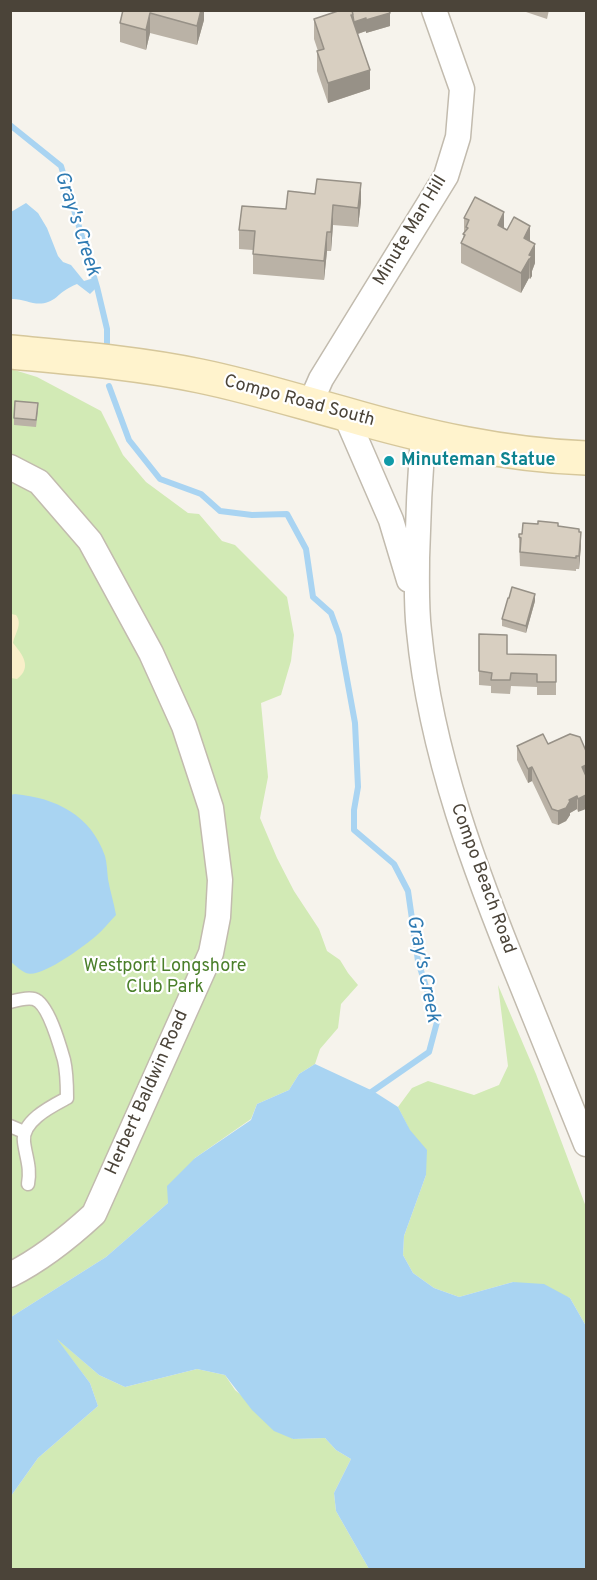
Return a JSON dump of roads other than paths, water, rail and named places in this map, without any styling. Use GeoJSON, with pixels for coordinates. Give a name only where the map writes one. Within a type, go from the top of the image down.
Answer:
{"type":"FeatureCollection","features":[{"type":"Feature","properties":{"kind":"street","name":"Minute Man Hill"},"geometry":{"type":"LineString","coordinates":[[310,404],[321,379],[446,176],[458,137],[462,89],[434,10]]}},
{"type":"Feature","properties":{"kind":"street","name":"Compo Road South"},"geometry":{"type":"LineString","coordinates":[[10,352],[161,369],[218,380],[423,435],[489,449],[586,458]]}},
{"type":"Feature","properties":{"kind":"street","name":"Compo Beach Road"},"geometry":{"type":"LineString","coordinates":[[345,414],[391,520],[416,604]]}},
{"type":"Feature","properties":{"kind":"street","name":"Compo Beach Road"},"geometry":{"type":"LineString","coordinates":[[423,435],[418,511],[416,604],[429,701],[444,767],[465,837],[493,914],[579,1105],[586,1144]]}},
{"type":"Feature","properties":{"kind":"street","name":"Herbert Baldwin Road"},"geometry":{"type":"LineString","coordinates":[[10,467],[39,482],[90,541],[151,653],[183,726],[211,808],[220,880],[218,917],[211,953],[94,1214],[65,1241],[28,1266],[10,1275]]}},
{"type":"Feature","properties":{"kind":"lane"},"geometry":{"type":"LineString","coordinates":[[10,1002],[33,999],[44,1006],[63,1060],[68,1083],[67,1098],[32,1122],[24,1132],[30,1173],[28,1184]]}},
{"type":"Feature","properties":{"kind":"lane"},"geometry":{"type":"LineString","coordinates":[[10,1126],[24,1132]]}},
{"type":"Feature","properties":{"kind":"water"},"geometry":{"type":"Polygon","coordinates":[[[26,203],[38,213],[63,262],[71,265],[84,281],[94,278],[97,287],[90,294],[77,284],[53,300],[43,303],[11,299],[11,212],[26,203]]]}},
{"type":"Feature","properties":{"kind":"water"},"geometry":{"type":"Polygon","coordinates":[[[15,794],[58,805],[81,819],[91,830],[105,856],[116,915],[96,936],[73,954],[52,967],[33,974],[24,972],[11,962],[10,795],[15,794]]]}},
{"type":"Feature","properties":{"kind":"water"},"geometry":{"type":"Polygon","coordinates":[[[315,1064],[373,1091],[398,1107],[410,1130],[427,1150],[426,1175],[404,1236],[403,1255],[413,1273],[434,1288],[459,1297],[513,1282],[544,1284],[570,1298],[586,1326],[586,1569],[369,1569],[336,1511],[334,1493],[351,1459],[336,1450],[325,1438],[293,1439],[274,1431],[252,1410],[225,1375],[197,1369],[125,1387],[99,1375],[57,1339],[90,1383],[98,1406],[38,1458],[11,1496],[11,1317],[106,1257],[168,1203],[167,1186],[195,1158],[251,1120],[257,1104],[289,1090],[299,1074],[315,1064]]]}},
{"type":"Feature","properties":{"kind":"waterway","name":"Gray's Creek"},"geometry":{"type":"LineString","coordinates":[[10,125],[61,166],[97,287],[107,329],[107,343]]}},
{"type":"Feature","properties":{"kind":"waterway","name":"Gray's Creek"},"geometry":{"type":"LineString","coordinates":[[109,386],[129,440],[160,479],[201,494],[220,511],[252,515],[287,514],[306,549],[313,597],[331,613],[339,635],[355,723],[358,787],[354,810],[354,830],[394,864],[408,891],[418,961],[437,1022],[429,1052],[367,1095]]}},
{"type":"Feature","properties":{"kind":"place","name":"Minuteman Statue"},"geometry":{"type":"Point","coordinates":[389,461]}},
{"type":"Feature","properties":{"kind":"park label","name":"Westport Longshore Club Park"},"geometry":{"type":"Point","coordinates":[165,977]}}]}
